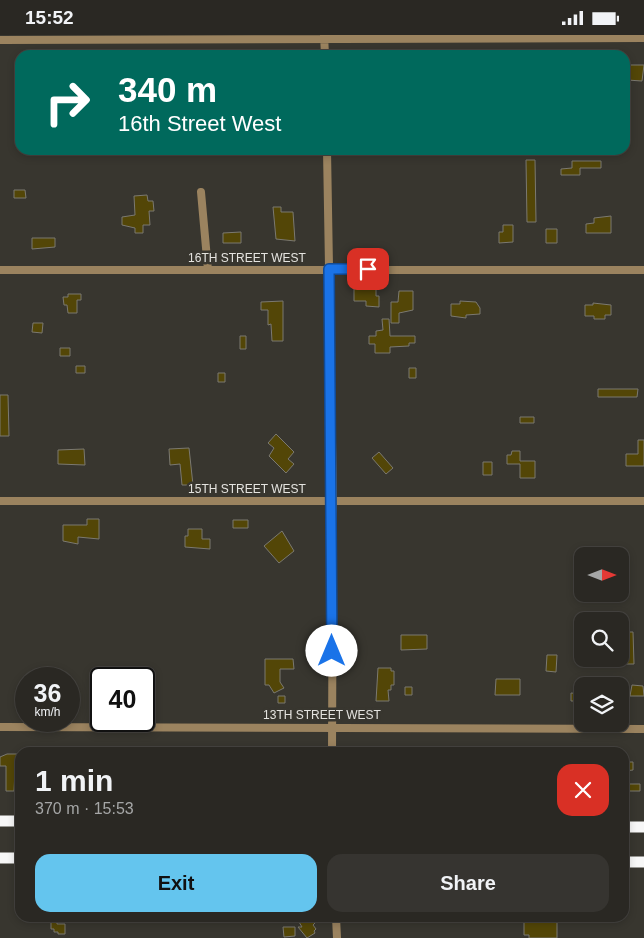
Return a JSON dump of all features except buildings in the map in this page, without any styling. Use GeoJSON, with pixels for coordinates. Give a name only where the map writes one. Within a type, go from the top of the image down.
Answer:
{"type":"FeatureCollection","features":[{"type":"Feature","properties":{"kind":"highway"},"geometry":{"type":"LineString","coordinates":[[0,821],[15,821]]}},
{"type":"Feature","properties":{"kind":"highway"},"geometry":{"type":"LineString","coordinates":[[629,827],[644,827]]}},
{"type":"Feature","properties":{"kind":"highway"},"geometry":{"type":"LineString","coordinates":[[0,858],[15,859]]}},
{"type":"Feature","properties":{"kind":"highway"},"geometry":{"type":"LineString","coordinates":[[629,862],[644,862]]}},
{"type":"Feature","properties":{"kind":"street"},"geometry":{"type":"LineString","coordinates":[[324,37],[325,50]]}},
{"type":"Feature","properties":{"kind":"street"},"geometry":{"type":"LineString","coordinates":[[0,40],[324,37],[644,38]]}},
{"type":"Feature","properties":{"kind":"street"},"geometry":{"type":"LineString","coordinates":[[327,155],[333,500],[332,747]]}},
{"type":"Feature","properties":{"kind":"street"},"geometry":{"type":"LineString","coordinates":[[201,192],[208,270]]}},
{"type":"Feature","properties":{"kind":"street","name":"16TH STREET WEST"},"geometry":{"type":"LineString","coordinates":[[0,270],[644,270]]}},
{"type":"Feature","properties":{"kind":"street","name":"15TH STREET WEST"},"geometry":{"type":"LineString","coordinates":[[0,501],[644,501]]}},
{"type":"Feature","properties":{"kind":"street","name":"13TH STREET WEST"},"geometry":{"type":"LineString","coordinates":[[0,727],[332,726],[644,729]]}},
{"type":"Feature","properties":{"kind":"street"},"geometry":{"type":"LineString","coordinates":[[336,922],[337,938]]}},
{"type":"Feature","properties":{"kind":"route"},"geometry":{"type":"LineString","coordinates":[[332,651],[333,500],[329,269],[368,269]]}}]}
